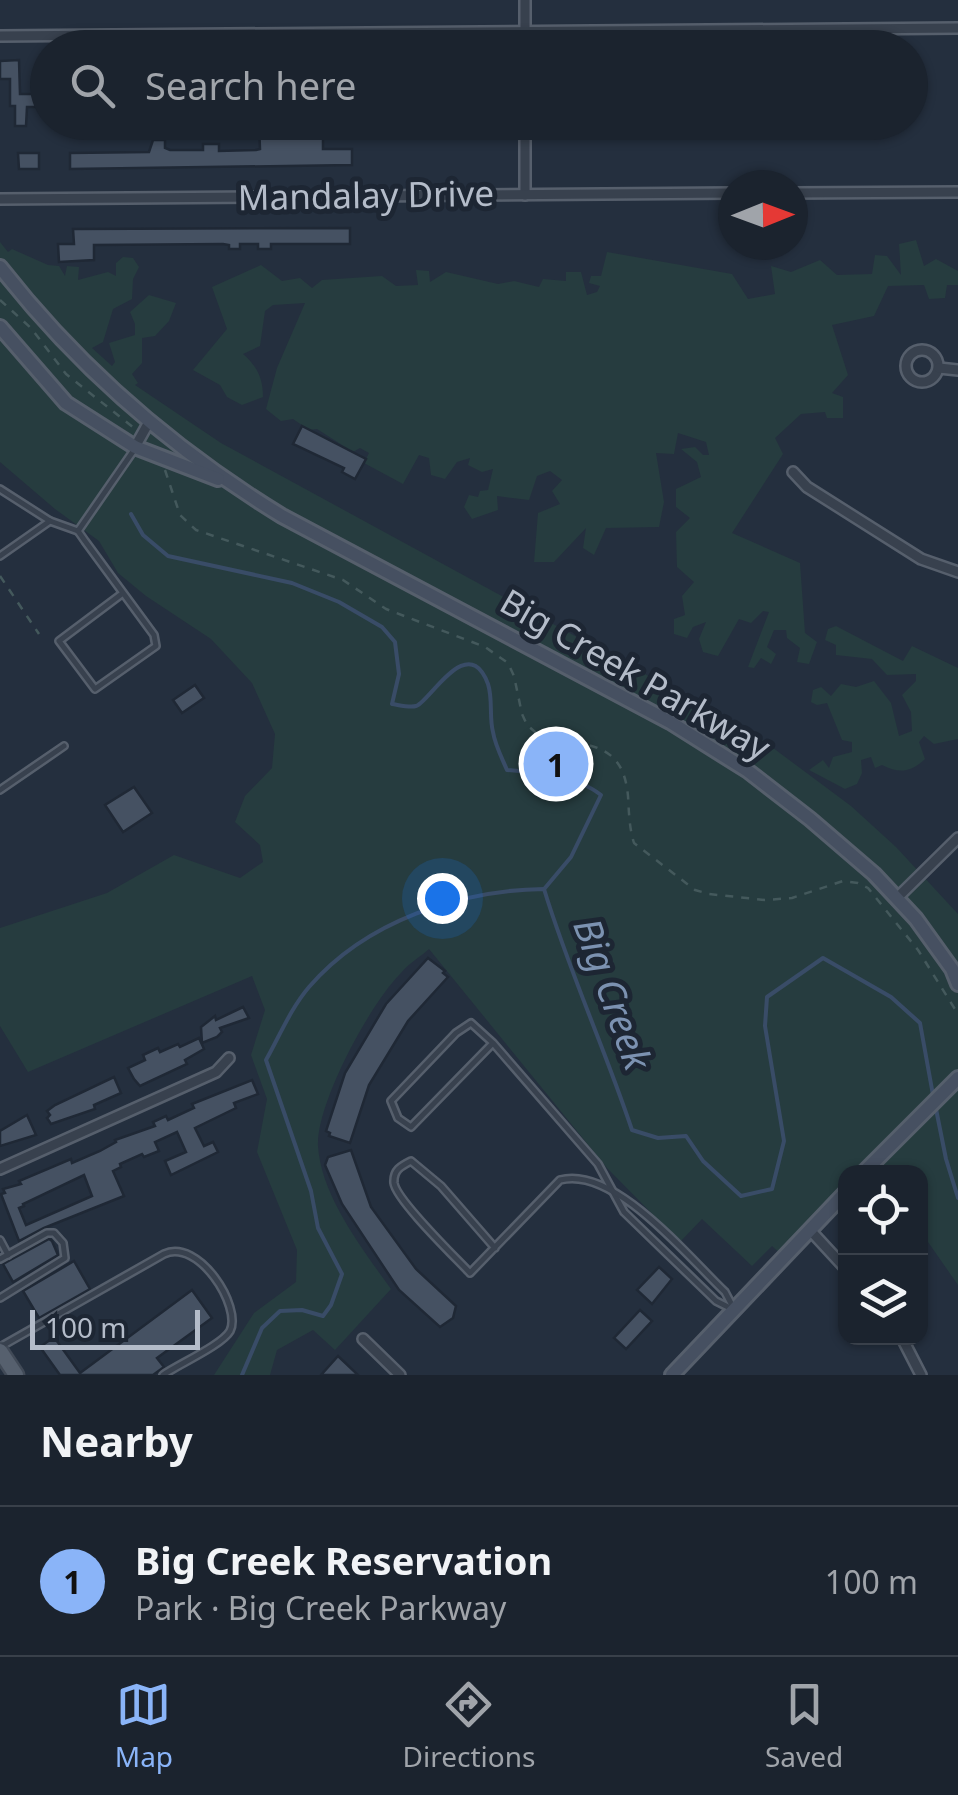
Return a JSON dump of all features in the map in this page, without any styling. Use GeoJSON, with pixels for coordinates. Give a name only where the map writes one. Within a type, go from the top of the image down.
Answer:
{"type":"FeatureCollection","features":[{"type":"Feature","properties":{"kind":"main road"},"geometry":{"type":"LineString","coordinates":[[0,1349],[15,1375]]}},
{"type":"Feature","properties":{"kind":"street"},"geometry":{"type":"LineString","coordinates":[[525,0],[526,30]]}},
{"type":"Feature","properties":{"kind":"street"},"geometry":{"type":"LineString","coordinates":[[742,30],[958,28]]}},
{"type":"Feature","properties":{"kind":"street"},"geometry":{"type":"LineString","coordinates":[[0,36],[30,36]]}},
{"type":"Feature","properties":{"kind":"street"},"geometry":{"type":"LineString","coordinates":[[525,140],[525,194]]}},
{"type":"Feature","properties":{"kind":"street"},"geometry":{"type":"LineString","coordinates":[[808,193],[958,192]]}},
{"type":"Feature","properties":{"kind":"street","name":"Mandalay Drive"},"geometry":{"type":"LineString","coordinates":[[0,199],[718,193]]}},
{"type":"Feature","properties":{"kind":"street","name":"Big Creek Parkway"},"geometry":{"type":"LineString","coordinates":[[0,267],[97,376],[230,484],[282,516],[670,722],[748,771],[810,819],[897,898],[930,937],[958,984]]}},
{"type":"Feature","properties":{"kind":"street","name":"Big Creek Parkway"},"geometry":{"type":"LineString","coordinates":[[0,327],[66,403],[135,447],[230,484]]}},
{"type":"Feature","properties":{"kind":"street"},"geometry":{"type":"LineString","coordinates":[[938,368],[958,370]]}},
{"type":"Feature","properties":{"kind":"street"},"geometry":{"type":"LineString","coordinates":[[135,447],[150,422]]}},
{"type":"Feature","properties":{"kind":"street"},"geometry":{"type":"LineString","coordinates":[[793,472],[808,487],[921,559],[958,572]]}},
{"type":"Feature","properties":{"kind":"street"},"geometry":{"type":"LineString","coordinates":[[897,898],[958,838]]}},
{"type":"Feature","properties":{"kind":"street"},"geometry":{"type":"LineString","coordinates":[[0,1169],[216,1072],[229,1058]]}},
{"type":"Feature","properties":{"kind":"street"},"geometry":{"type":"LineString","coordinates":[[871,1165],[958,1078]]}},
{"type":"Feature","properties":{"kind":"street"},"geometry":{"type":"LineString","coordinates":[[672,1375],[838,1200]]}},
{"type":"Feature","properties":{"kind":"street"},"geometry":{"type":"LineString","coordinates":[[810,1230],[838,1260]]}},
{"type":"Feature","properties":{"kind":"street"},"geometry":{"type":"LineString","coordinates":[[363,1339],[400,1375]]}},
{"type":"Feature","properties":{"kind":"street"},"geometry":{"type":"LineString","coordinates":[[905,1345],[917,1373]]}},
{"type":"Feature","properties":{"kind":"lane"},"geometry":{"type":"LineString","coordinates":[[78,531],[135,447]]}},
{"type":"Feature","properties":{"kind":"lane"},"geometry":{"type":"LineString","coordinates":[[0,489],[50,521],[78,531],[124,593],[154,635],[156,646],[94,690],[59,641],[124,593]]}},
{"type":"Feature","properties":{"kind":"lane"},"geometry":{"type":"LineString","coordinates":[[0,556],[50,521]]}},
{"type":"Feature","properties":{"kind":"lane"},"geometry":{"type":"LineString","coordinates":[[0,790],[64,746]]}},
{"type":"Feature","properties":{"kind":"lane"},"geometry":{"type":"LineString","coordinates":[[493,1043],[412,1127],[398,1118],[391,1101],[470,1022],[493,1043],[598,1164],[624,1212],[716,1301],[734,1310]]}},
{"type":"Feature","properties":{"kind":"lane"},"geometry":{"type":"LineString","coordinates":[[494,1248],[440,1186],[412,1161],[398,1167],[394,1176],[398,1195],[470,1273],[560,1180],[583,1178],[632,1202],[725,1292],[734,1310]]}},
{"type":"Feature","properties":{"kind":"lane"},"geometry":{"type":"LineString","coordinates":[[0,1259],[48,1233],[54,1233],[63,1243],[64,1258],[0,1298]]}},
{"type":"Feature","properties":{"kind":"lane"},"geometry":{"type":"LineString","coordinates":[[0,1240],[8,1255]]}},
{"type":"Feature","properties":{"kind":"lane"},"geometry":{"type":"LineString","coordinates":[[0,1349],[170,1250],[182,1250],[203,1264],[230,1305],[232,1323],[224,1338],[164,1375]]}},
{"type":"Feature","properties":{"kind":"path"},"geometry":{"type":"LineString","coordinates":[[0,300],[31,328],[66,374],[133,428]]}},
{"type":"Feature","properties":{"kind":"path"},"geometry":{"type":"LineString","coordinates":[[165,465],[180,515],[196,530],[343,580],[386,609],[444,629],[508,663],[522,714],[534,734],[592,744],[614,758],[623,771],[634,843],[695,890],[765,900],[808,894],[844,882],[858,882],[868,888],[918,950],[958,1014]]}},
{"type":"Feature","properties":{"kind":"path"},"geometry":{"type":"LineString","coordinates":[[0,576],[39,634]]}},
{"type":"Feature","properties":{"kind":"green space"},"geometry":{"type":"Polygon","coordinates":[[[916,240],[924,266],[936,259],[958,271],[958,285],[947,285],[945,298],[929,299],[924,285],[888,286],[874,316],[832,325],[848,375],[832,393],[843,397],[843,418],[827,418],[825,412],[801,414],[775,438],[783,454],[732,533],[800,563],[805,633],[817,642],[809,664],[797,662],[800,648],[787,638],[786,630],[774,630],[767,647],[776,654],[771,664],[761,658],[754,668],[748,667],[769,612],[763,611],[751,623],[739,619],[718,656],[703,652],[699,639],[706,622],[693,627],[687,638],[674,634],[674,619],[685,615],[682,596],[694,582],[677,567],[676,532],[690,518],[676,507],[676,489],[701,477],[697,462],[681,449],[695,447],[709,455],[706,442],[678,433],[674,454],[656,453],[664,502],[659,527],[606,528],[594,555],[583,548],[586,528],[554,562],[534,562],[538,513],[560,504],[552,491],[562,480],[550,471],[537,476],[529,500],[497,496],[498,510],[472,519],[464,507],[469,495],[478,497],[480,491],[488,490],[493,469],[482,472],[468,465],[470,458],[457,462],[445,479],[431,475],[429,458],[419,455],[403,484],[364,463],[369,453],[360,448],[353,452],[317,429],[309,430],[293,419],[281,421],[266,409],[277,368],[305,303],[273,305],[265,311],[260,346],[243,354],[258,373],[263,397],[242,405],[227,397],[220,385],[193,370],[227,329],[212,287],[261,265],[282,281],[300,278],[312,288],[322,280],[382,276],[396,286],[418,285],[416,270],[429,271],[430,282],[446,272],[498,284],[514,281],[539,287],[543,279],[566,281],[566,272],[581,272],[587,295],[597,292],[600,286],[589,283],[591,276],[601,276],[607,252],[732,274],[748,299],[775,294],[771,266],[791,272],[820,260],[837,275],[872,274],[875,255],[887,256],[901,275],[899,244],[916,240]]]}},
{"type":"Feature","properties":{"kind":"green space"},"geometry":{"type":"Polygon","coordinates":[[[0,242],[8,252],[12,249],[59,266],[65,276],[67,266],[79,267],[78,280],[108,272],[116,276],[116,263],[123,257],[133,258],[139,267],[133,279],[132,299],[113,309],[103,342],[92,348],[112,366],[115,362],[109,343],[135,335],[130,312],[149,295],[176,303],[169,321],[155,336],[142,338],[142,363],[132,374],[138,383],[135,385],[221,443],[753,733],[851,806],[896,847],[958,914],[958,1285],[928,1242],[928,1165],[838,1165],[838,1199],[784,1257],[772,1246],[752,1266],[702,1219],[680,1242],[607,1168],[429,949],[403,970],[374,1008],[335,1081],[320,1128],[321,1165],[335,1203],[391,1289],[335,1350],[313,1330],[277,1350],[270,1375],[214,1375],[254,1313],[296,1282],[297,1250],[257,1152],[267,1099],[251,1055],[265,1010],[252,976],[28,1072],[0,1026],[0,928],[107,893],[174,855],[240,878],[263,862],[260,845],[235,822],[245,796],[272,768],[275,734],[252,683],[211,639],[118,573],[99,541],[0,462],[0,242]]]}},
{"type":"Feature","properties":{"kind":"green space"},"geometry":{"type":"Polygon","coordinates":[[[836,626],[903,661],[912,646],[958,668],[958,739],[934,744],[924,736],[919,742],[925,759],[905,770],[882,765],[875,768],[871,757],[861,760],[862,773],[857,784],[845,789],[809,770],[823,760],[829,768],[833,757],[852,752],[852,742],[842,740],[827,703],[811,702],[813,690],[821,687],[831,696],[841,684],[856,687],[874,681],[891,703],[899,736],[912,731],[911,712],[902,695],[916,681],[916,674],[887,675],[872,659],[836,655],[836,645],[825,640],[828,629],[836,626]]]}},
{"type":"Feature","properties":{"kind":"building"},"geometry":{"type":"Polygon","coordinates":[[[19,60],[20,94],[30,94],[26,126],[15,126],[10,79],[0,79],[0,61],[19,60]]]}},
{"type":"Feature","properties":{"kind":"building"},"geometry":{"type":"Polygon","coordinates":[[[153,140],[165,140],[165,148],[170,150],[203,150],[203,144],[219,144],[219,151],[260,149],[260,140],[323,140],[323,149],[352,149],[352,165],[70,169],[70,153],[149,152],[153,140]]]}},
{"type":"Feature","properties":{"kind":"building"},"geometry":{"type":"Polygon","coordinates":[[[18,153],[39,153],[39,169],[19,169],[18,153]]]}},
{"type":"Feature","properties":{"kind":"building"},"geometry":{"type":"Polygon","coordinates":[[[350,228],[350,244],[271,244],[271,249],[258,249],[258,244],[240,244],[240,249],[229,249],[229,245],[223,244],[94,245],[94,260],[59,262],[58,244],[74,244],[73,229],[350,228]]]}},
{"type":"Feature","properties":{"kind":"building"},"geometry":{"type":"Polygon","coordinates":[[[302,426],[366,459],[355,479],[342,472],[344,468],[293,444],[302,426]]]}},
{"type":"Feature","properties":{"kind":"building"},"geometry":{"type":"Polygon","coordinates":[[[195,685],[204,698],[182,713],[173,700],[195,685]]]}},
{"type":"Feature","properties":{"kind":"building"},"geometry":{"type":"Polygon","coordinates":[[[134,787],[152,813],[123,832],[105,805],[134,787]]]}},
{"type":"Feature","properties":{"kind":"building"},"geometry":{"type":"Polygon","coordinates":[[[428,958],[448,977],[408,1021],[369,1085],[350,1143],[329,1136],[326,1131],[345,1073],[386,1004],[428,958]]]}},
{"type":"Feature","properties":{"kind":"building"},"geometry":{"type":"Polygon","coordinates":[[[243,1007],[249,1018],[220,1028],[222,1032],[217,1037],[202,1043],[201,1027],[215,1016],[216,1020],[243,1007]]]}},
{"type":"Feature","properties":{"kind":"building"},"geometry":{"type":"Polygon","coordinates":[[[199,1038],[204,1049],[185,1060],[187,1064],[140,1086],[128,1068],[158,1048],[160,1052],[199,1038]]]}},
{"type":"Feature","properties":{"kind":"building"},"geometry":{"type":"Polygon","coordinates":[[[114,1077],[121,1093],[94,1105],[95,1109],[51,1124],[47,1111],[55,1105],[114,1077]]]}},
{"type":"Feature","properties":{"kind":"building"},"geometry":{"type":"Polygon","coordinates":[[[252,1080],[258,1094],[234,1103],[236,1108],[195,1128],[204,1146],[213,1142],[218,1152],[171,1175],[165,1161],[186,1152],[177,1132],[155,1142],[159,1151],[144,1157],[142,1154],[113,1171],[124,1196],[19,1241],[1,1194],[5,1193],[3,1189],[71,1159],[72,1163],[100,1151],[115,1140],[155,1126],[153,1122],[166,1116],[168,1120],[194,1108],[192,1104],[252,1080]],[[84,1175],[19,1208],[26,1225],[92,1196],[84,1175]]]}},
{"type":"Feature","properties":{"kind":"building"},"geometry":{"type":"Polygon","coordinates":[[[27,1115],[36,1135],[0,1146],[0,1131],[27,1115]]]}},
{"type":"Feature","properties":{"kind":"building"},"geometry":{"type":"Polygon","coordinates":[[[351,1150],[371,1207],[416,1269],[456,1306],[453,1318],[440,1327],[399,1290],[342,1204],[325,1165],[328,1157],[351,1150]]]}},
{"type":"Feature","properties":{"kind":"building"},"geometry":{"type":"Polygon","coordinates":[[[49,1239],[58,1255],[13,1282],[3,1264],[49,1239]]]}},
{"type":"Feature","properties":{"kind":"building"},"geometry":{"type":"Polygon","coordinates":[[[74,1261],[90,1289],[39,1318],[23,1291],[74,1261]]]}},
{"type":"Feature","properties":{"kind":"building"},"geometry":{"type":"Polygon","coordinates":[[[659,1267],[672,1279],[652,1304],[637,1290],[659,1267]]]}},
{"type":"Feature","properties":{"kind":"building"},"geometry":{"type":"Polygon","coordinates":[[[192,1290],[212,1318],[157,1358],[164,1367],[153,1375],[60,1375],[40,1347],[54,1337],[80,1373],[192,1290]]]}},
{"type":"Feature","properties":{"kind":"building"},"geometry":{"type":"Polygon","coordinates":[[[640,1310],[652,1321],[626,1349],[614,1338],[640,1310]]]}},
{"type":"Feature","properties":{"kind":"building"},"geometry":{"type":"Polygon","coordinates":[[[338,1356],[358,1375],[321,1375],[338,1356]]]}},
{"type":"Feature","properties":{"kind":"waterway"},"geometry":{"type":"LineString","coordinates":[[131,514],[143,535],[168,556],[292,583],[339,602],[382,627],[395,642],[399,674],[392,704],[416,706],[460,666],[470,664],[480,669],[488,684],[494,737],[507,770],[569,779],[601,795],[571,857],[545,888]]}},
{"type":"Feature","properties":{"kind":"waterway","name":"Big Creek"},"geometry":{"type":"LineString","coordinates":[[242,1375],[262,1328],[280,1311],[302,1310],[323,1316],[342,1274],[318,1228],[311,1191],[266,1060],[303,995],[332,964],[386,927],[416,914],[479,895],[544,889],[632,1130],[658,1138],[686,1136],[703,1161],[741,1196],[772,1189],[784,1141],[765,1026],[767,997],[823,958],[891,997],[920,1023],[933,1095]]}},
{"type":"Feature","properties":{"kind":"waterway","name":"Big Creek"},"geometry":{"type":"LineString","coordinates":[[935,1104],[958,1198]]}},
{"type":"Feature","properties":{"kind":"place","name":"Big Creek Reservation"},"geometry":{"type":"Point","coordinates":[556,764]}}]}
